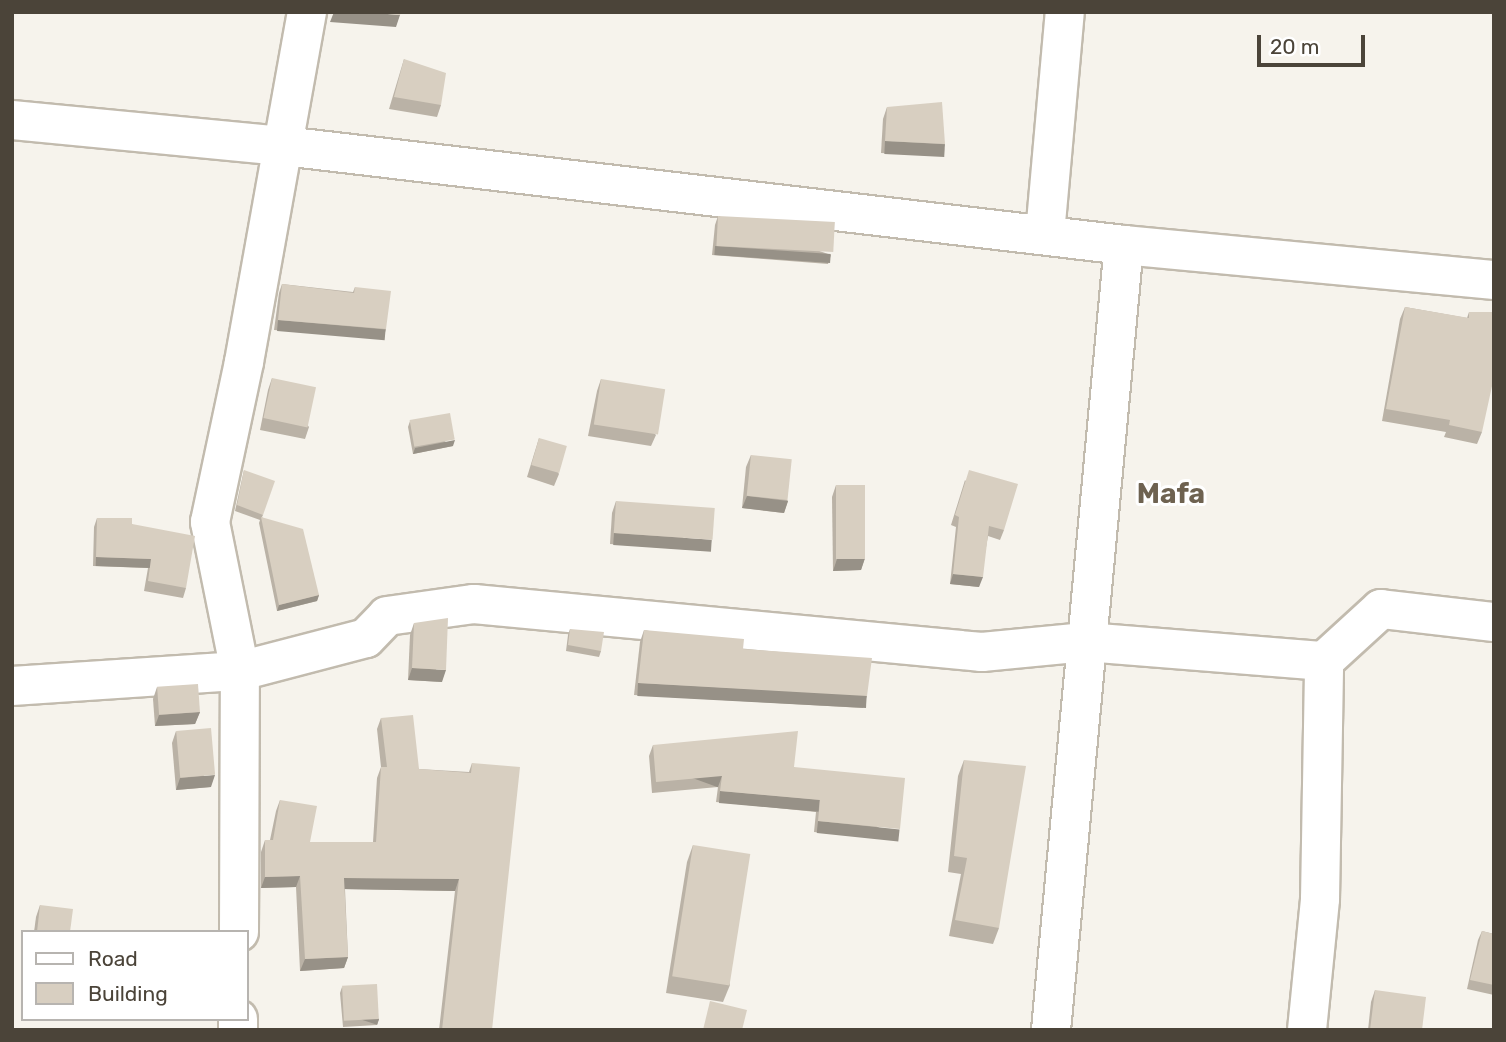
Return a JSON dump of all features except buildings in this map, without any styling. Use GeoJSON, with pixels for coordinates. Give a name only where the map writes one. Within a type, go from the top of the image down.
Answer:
{"type":"FeatureCollection","features":[{"type":"Feature","properties":{"kind":"street"},"geometry":{"type":"LineString","coordinates":[[239,930],[240,671],[210,522],[284,146],[307,12]]}},
{"type":"Feature","properties":{"kind":"street"},"geometry":{"type":"LineString","coordinates":[[1045,234],[1065,12]]}},
{"type":"Feature","properties":{"kind":"street"},"geometry":{"type":"LineString","coordinates":[[12,120],[284,146],[1124,245],[1494,280]]}},
{"type":"Feature","properties":{"kind":"street"},"geometry":{"type":"LineString","coordinates":[[1051,1030],[1124,245]]}},
{"type":"Feature","properties":{"kind":"street"},"geometry":{"type":"LineString","coordinates":[[12,686],[240,671],[366,638],[387,616],[474,604],[982,652],[1086,642],[1324,662]]}},
{"type":"Feature","properties":{"kind":"street"},"geometry":{"type":"LineString","coordinates":[[1307,1030],[1320,899],[1324,662],[1381,609],[1494,622]]}},
{"type":"Feature","properties":{"kind":"district","name":"Mafa"},"geometry":{"type":"Point","coordinates":[1171,494]}}]}
